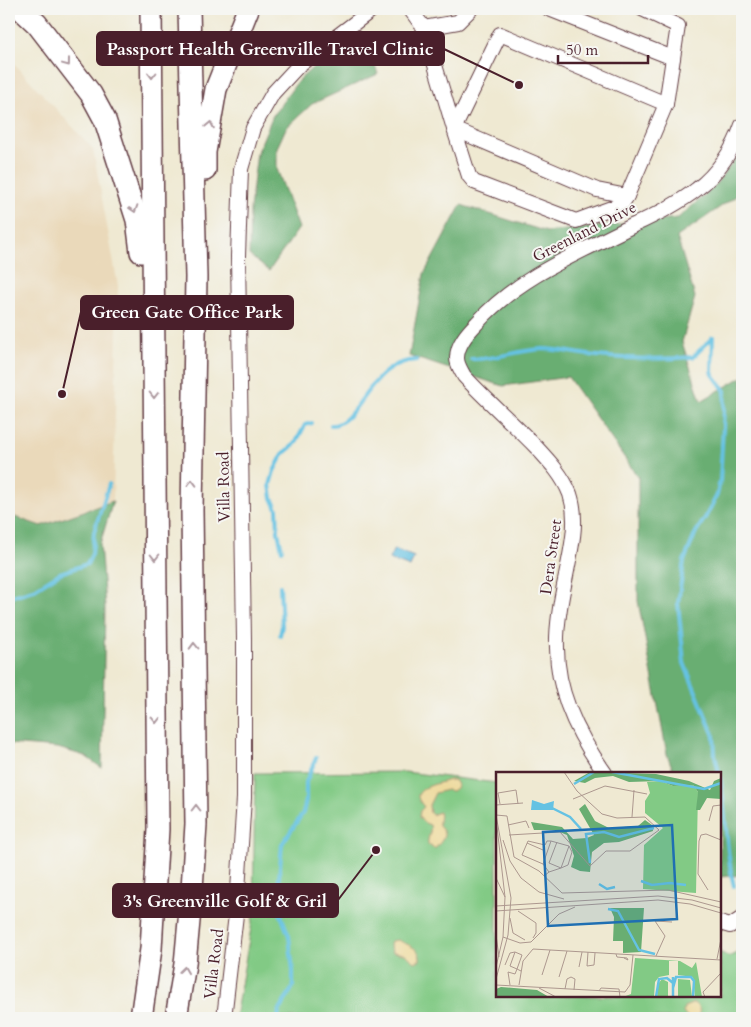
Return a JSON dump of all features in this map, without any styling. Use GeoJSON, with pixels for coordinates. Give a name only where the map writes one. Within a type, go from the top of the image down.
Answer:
{"type":"FeatureCollection","features":[{"type":"Feature","properties":{"kind":"highway"},"geometry":{"type":"LineString","coordinates":[[21,9],[37,24],[91,94],[106,120],[137,220],[154,368]]}},
{"type":"Feature","properties":{"kind":"highway"},"geometry":{"type":"LineString","coordinates":[[141,1018],[151,949],[158,829],[151,9]]}},
{"type":"Feature","properties":{"kind":"highway"},"geometry":{"type":"LineString","coordinates":[[176,1018],[185,964],[192,899],[196,824],[192,510],[196,277],[189,9]]}},
{"type":"Feature","properties":{"kind":"highway"},"geometry":{"type":"LineString","coordinates":[[196,277],[205,152],[216,89],[248,9]]}},
{"type":"Feature","properties":{"kind":"street","name":"Villa Road"},"geometry":{"type":"LineString","coordinates":[[224,1018],[237,906],[244,798],[244,658],[238,256],[241,169],[253,128],[273,93],[299,65],[373,9]]}},
{"type":"Feature","properties":{"kind":"street"},"geometry":{"type":"LineString","coordinates":[[410,9],[424,28],[469,176],[474,182],[576,221],[622,204],[666,104],[678,26],[641,9]]}},
{"type":"Feature","properties":{"kind":"street"},"geometry":{"type":"LineString","coordinates":[[424,28],[458,22],[471,9]]}},
{"type":"Feature","properties":{"kind":"street"},"geometry":{"type":"LineString","coordinates":[[549,9],[673,58]]}},
{"type":"Feature","properties":{"kind":"street"},"geometry":{"type":"LineString","coordinates":[[454,129],[500,34],[666,104]]}},
{"type":"Feature","properties":{"kind":"street","name":"Greenland Drive"},"geometry":{"type":"LineString","coordinates":[[464,376],[457,358],[459,347],[468,332],[484,315],[520,286],[547,268],[661,212],[697,189],[712,175],[728,154],[742,125]]}},
{"type":"Feature","properties":{"kind":"street"},"geometry":{"type":"LineString","coordinates":[[454,129],[597,190],[627,196]]}},
{"type":"Feature","properties":{"kind":"street","name":"Dera Street"},"geometry":{"type":"LineString","coordinates":[[464,376],[552,464],[563,479],[570,494],[574,527],[556,648],[561,685],[572,714],[583,739],[604,772]]}},
{"type":"Feature","properties":{"kind":"street"},"geometry":{"type":"LineString","coordinates":[[721,923],[730,926],[739,920]]}},
{"type":"Feature","properties":{"kind":"shaded area"},"geometry":{"type":"Polygon","coordinates":[[[9,58],[93,149],[118,286],[113,501],[41,526],[9,515],[9,58]]]}},
{"type":"Feature","properties":{"kind":"green space"},"geometry":{"type":"Polygon","coordinates":[[[363,34],[378,74],[312,104],[286,128],[277,148],[277,169],[299,228],[269,271],[249,255],[250,209],[257,153],[273,115],[298,81],[333,49],[363,34]]]}},
{"type":"Feature","properties":{"kind":"green space"},"geometry":{"type":"Polygon","coordinates":[[[742,146],[742,192],[677,237],[695,297],[682,342],[701,401],[742,377],[742,875],[721,877],[721,772],[674,772],[667,754],[638,601],[638,477],[568,377],[503,386],[409,356],[424,274],[461,205],[547,232],[678,218],[712,189],[740,153],[742,146]]]}},
{"type":"Feature","properties":{"kind":"green space"},"geometry":{"type":"Polygon","coordinates":[[[113,501],[100,544],[105,606],[102,768],[85,756],[58,748],[9,744],[9,515],[41,526],[113,501]]]}},
{"type":"Feature","properties":{"kind":"green space"},"geometry":{"type":"Polygon","coordinates":[[[405,772],[496,783],[496,997],[721,997],[721,953],[729,957],[742,951],[742,1018],[235,1018],[253,917],[255,773],[405,772]]]}},
{"type":"Feature","properties":{"kind":"sand"},"geometry":{"type":"Polygon","coordinates":[[[454,780],[457,785],[456,788],[452,791],[447,790],[435,793],[429,805],[432,815],[439,812],[439,825],[444,833],[440,843],[436,848],[433,848],[428,844],[430,825],[423,822],[419,817],[420,811],[424,807],[418,796],[427,787],[454,780]]]}},
{"type":"Feature","properties":{"kind":"sand"},"geometry":{"type":"Polygon","coordinates":[[[398,940],[416,950],[420,960],[415,962],[405,954],[393,952],[390,945],[391,941],[398,940]]]}},
{"type":"Feature","properties":{"kind":"sand"},"geometry":{"type":"Polygon","coordinates":[[[694,1003],[699,1008],[700,1018],[689,1018],[683,1013],[684,1007],[694,1003]]]}},
{"type":"Feature","properties":{"kind":"water"},"geometry":{"type":"Polygon","coordinates":[[[394,549],[414,557],[410,567],[389,559],[394,549]]]}},
{"type":"Feature","properties":{"kind":"waterway"},"geometry":{"type":"LineString","coordinates":[[713,337],[712,373],[725,391],[720,481],[717,495],[696,532],[684,561],[678,603],[684,663],[714,736],[715,755],[719,772]]}},
{"type":"Feature","properties":{"kind":"waterway"},"geometry":{"type":"LineString","coordinates":[[471,359],[543,349],[621,358],[693,357],[713,337]]}},
{"type":"Feature","properties":{"kind":"waterway"},"geometry":{"type":"LineString","coordinates":[[331,425],[341,423],[376,381],[387,371],[400,363],[417,360]]}},
{"type":"Feature","properties":{"kind":"waterway"},"geometry":{"type":"LineString","coordinates":[[282,550],[278,532],[277,509],[272,498],[270,485],[274,471],[283,454],[295,444],[305,425],[312,423]]}},
{"type":"Feature","properties":{"kind":"waterway"},"geometry":{"type":"LineString","coordinates":[[9,597],[33,590],[60,573],[87,564],[92,554],[94,532],[109,484]]}},
{"type":"Feature","properties":{"kind":"waterway"},"geometry":{"type":"LineString","coordinates":[[280,586],[282,626],[280,635]]}},
{"type":"Feature","properties":{"kind":"waterway"},"geometry":{"type":"LineString","coordinates":[[278,1018],[279,1011],[293,987],[289,936],[279,910],[278,889],[282,844],[303,813],[306,800],[306,782],[316,758]]}},
{"type":"Feature","properties":{"kind":"waterway"},"geometry":{"type":"LineString","coordinates":[[721,785],[729,859],[734,886]]}},
{"type":"Feature","properties":{"kind":"place","name":"Passport Health Greenville Travel Clinic"},"geometry":{"type":"Point","coordinates":[519,85]}},
{"type":"Feature","properties":{"kind":"place","name":"Green Gate Office Park"},"geometry":{"type":"Point","coordinates":[62,394]}},
{"type":"Feature","properties":{"kind":"place","name":"3's Greenville Golf & Gril"},"geometry":{"type":"Point","coordinates":[376,850]}}]}
